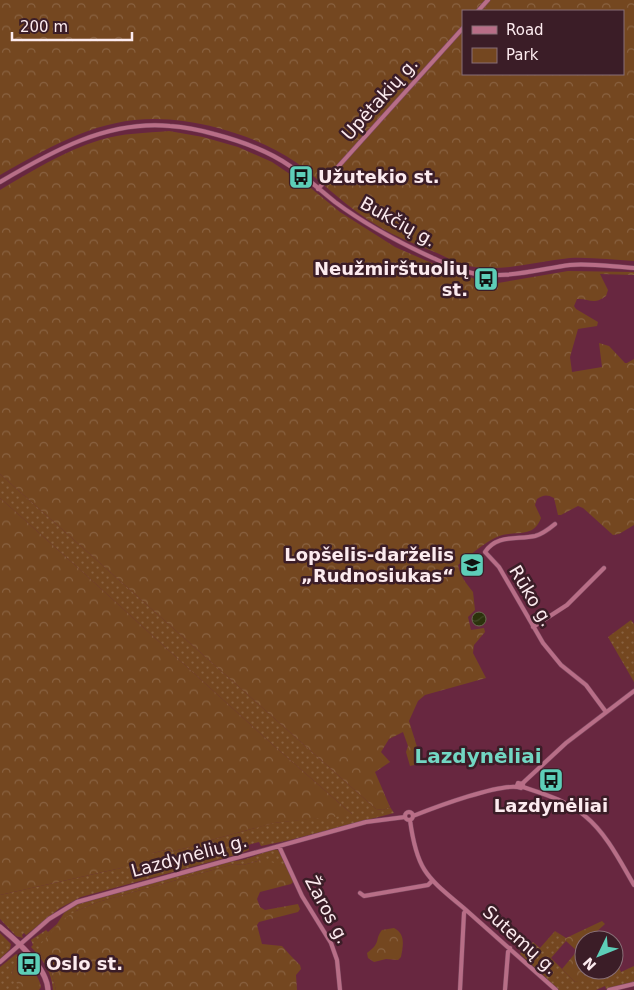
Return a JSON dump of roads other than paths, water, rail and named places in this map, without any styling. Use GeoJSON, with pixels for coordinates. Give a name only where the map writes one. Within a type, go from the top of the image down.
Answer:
{"type":"FeatureCollection","features":[{"type":"Feature","properties":{"kind":"street"},"geometry":{"type":"LineString","coordinates":[[479,10],[488,0]]}},
{"type":"Feature","properties":{"kind":"street","name":"Upėtakių g."},"geometry":{"type":"LineString","coordinates":[[318,188],[462,29]]}},
{"type":"Feature","properties":{"kind":"street","name":"Bukčių g."},"geometry":{"type":"LineString","coordinates":[[0,182],[38,160],[91,136],[116,129],[169,125],[236,139],[261,149],[290,166],[356,217],[397,242],[470,273],[484,275],[504,274],[580,265],[634,268]]}},
{"type":"Feature","properties":{"kind":"street","name":"Rūko g."},"geometry":{"type":"LineString","coordinates":[[555,524],[537,536],[506,538],[495,542],[490,545],[486,552],[498,567],[538,635],[555,658],[586,685],[606,712]]}},
{"type":"Feature","properties":{"kind":"street"},"geometry":{"type":"LineString","coordinates":[[534,627],[567,605],[604,568]]}},
{"type":"Feature","properties":{"kind":"street"},"geometry":{"type":"LineString","coordinates":[[523,785],[566,743],[634,691]]}},
{"type":"Feature","properties":{"kind":"street"},"geometry":{"type":"LineString","coordinates":[[405,817],[410,820],[413,816],[477,794],[517,786],[520,782],[584,815],[605,838],[634,885]]}},
{"type":"Feature","properties":{"kind":"street","name":"Lazdynėlių g."},"geometry":{"type":"LineString","coordinates":[[0,962],[55,914],[77,902],[366,822],[405,817],[407,813],[411,813],[413,816]]}},
{"type":"Feature","properties":{"kind":"street","name":"Sutemų g."},"geometry":{"type":"LineString","coordinates":[[410,820],[418,860],[432,881],[556,990]]}},
{"type":"Feature","properties":{"kind":"street","name":"Žaros g."},"geometry":{"type":"LineString","coordinates":[[279,846],[302,896],[335,950],[338,960],[340,990]]}},
{"type":"Feature","properties":{"kind":"street"},"geometry":{"type":"LineString","coordinates":[[360,893],[364,896],[428,884],[432,881]]}},
{"type":"Feature","properties":{"kind":"street"},"geometry":{"type":"LineString","coordinates":[[460,990],[464,913],[466,910]]}},
{"type":"Feature","properties":{"kind":"street"},"geometry":{"type":"LineString","coordinates":[[0,927],[20,945],[42,972],[46,978],[48,990]]}},
{"type":"Feature","properties":{"kind":"street"},"geometry":{"type":"LineString","coordinates":[[505,990],[508,952],[510,948]]}},
{"type":"Feature","properties":{"kind":"street"},"geometry":{"type":"LineString","coordinates":[[609,990],[634,984]]}},
{"type":"Feature","properties":{"kind":"water"},"geometry":{"type":"Polygon","coordinates":[[[479,612],[484,614],[486,619],[484,624],[479,626],[474,624],[472,619],[474,614],[479,612]]]}},
{"type":"Feature","properties":{"kind":"place","name":"Užutekio st."},"geometry":{"type":"Point","coordinates":[301,177]}},
{"type":"Feature","properties":{"kind":"place","name":"Neužmirštuolių st."},"geometry":{"type":"Point","coordinates":[486,279]}},
{"type":"Feature","properties":{"kind":"place","name":"Lopšelis-darželis „Rudnosiukas“"},"geometry":{"type":"Point","coordinates":[472,565]}},
{"type":"Feature","properties":{"kind":"place","name":"Lazdynėliai"},"geometry":{"type":"Point","coordinates":[551,780]}},
{"type":"Feature","properties":{"kind":"place","name":"Oslo st."},"geometry":{"type":"Point","coordinates":[29,964]}},
{"type":"Feature","properties":{"kind":"district","name":"Lazdynėliai"},"geometry":{"type":"Point","coordinates":[478,756]}}]}
